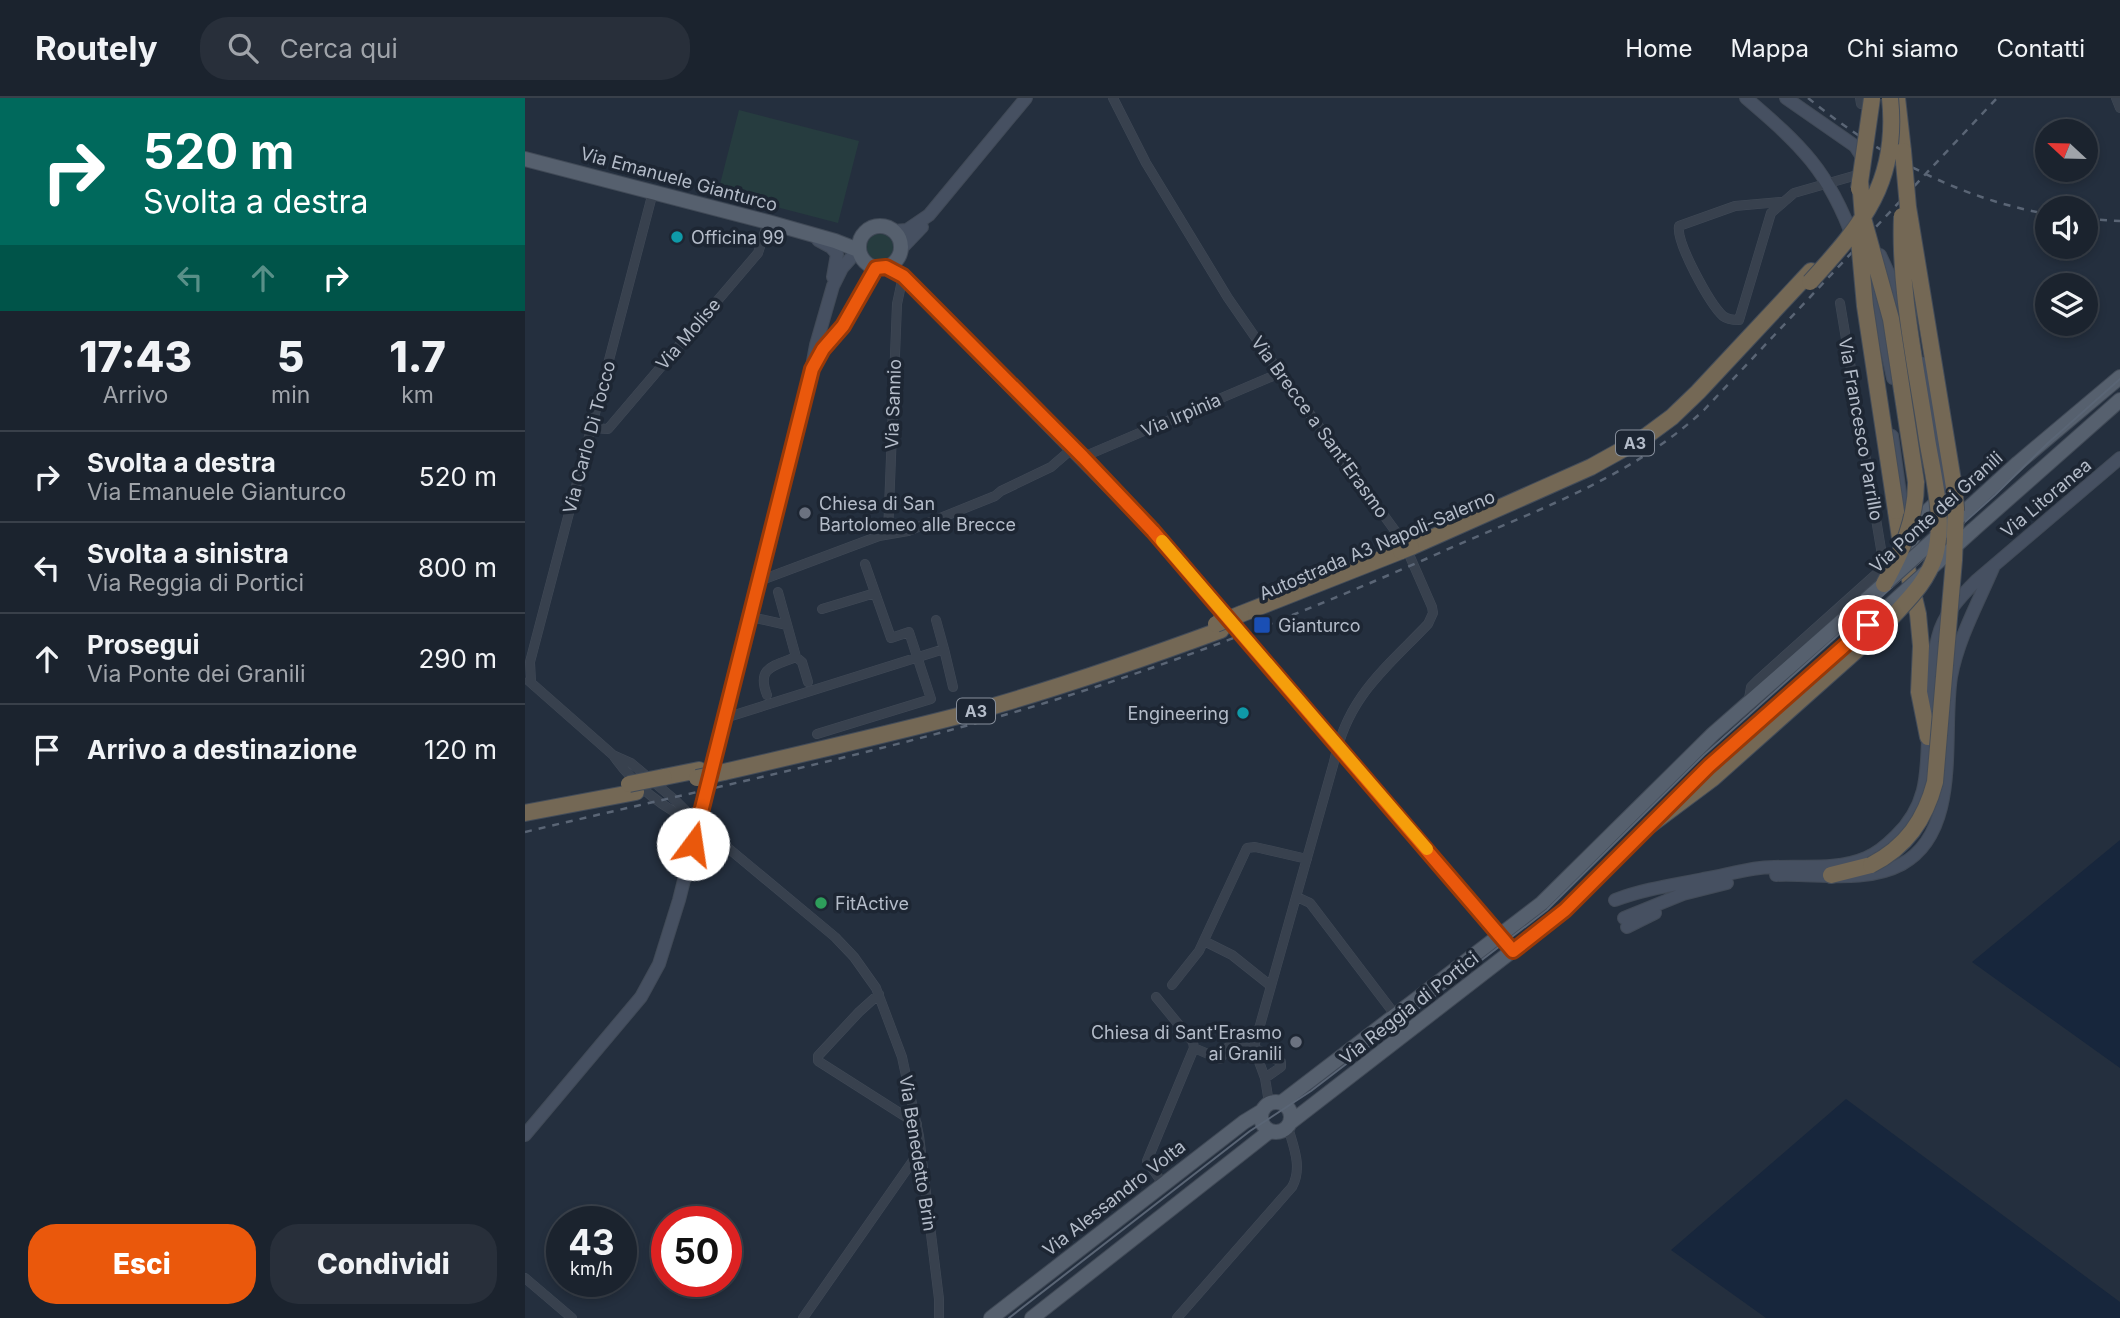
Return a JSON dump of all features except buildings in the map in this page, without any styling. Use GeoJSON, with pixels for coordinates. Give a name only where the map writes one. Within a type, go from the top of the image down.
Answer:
{"type":"FeatureCollection","features":[{"type":"Feature","properties":{"kind":"highway","name":"Autostrada A3 Napoli-Salerno"},"geometry":{"type":"LineString","coordinates":[[525,813],[886,734],[1017,699],[1125,664],[1408,553],[1591,467],[1645,437],[1672,417],[1856,230],[1881,186],[1890,153],[1892,123],[1888,98]]}},
{"type":"Feature","properties":{"kind":"highway"},"geometry":{"type":"LineString","coordinates":[[1831,875],[1871,865],[1892,853],[1915,830],[1930,800],[1937,766],[1956,533],[1954,487],[1908,207],[1897,98]]}},
{"type":"Feature","properties":{"kind":"highway"},"geometry":{"type":"LineString","coordinates":[[1864,100],[1863,219],[1891,319],[1915,473],[1915,503],[1911,524],[1901,553],[1884,584]]}},
{"type":"Feature","properties":{"kind":"highway"},"geometry":{"type":"LineString","coordinates":[[1650,825],[1724,768],[1886,624],[1923,583],[1935,555],[1939,530],[1936,492],[1903,285],[1903,151]]}},
{"type":"Feature","properties":{"kind":"highway"},"geometry":{"type":"LineString","coordinates":[[1863,176],[1858,223],[1865,306],[1900,538],[1918,614],[1928,737]]}},
{"type":"Feature","properties":{"kind":"highway","name":"Autostrada A3 Napoli-Salerno"},"geometry":{"type":"LineString","coordinates":[[525,803],[632,788]]}},
{"type":"Feature","properties":{"kind":"main road"},"geometry":{"type":"LineString","coordinates":[[828,304],[830,317],[837,321],[846,317],[1026,98]]}},
{"type":"Feature","properties":{"kind":"main road"},"geometry":{"type":"LineString","coordinates":[[1746,98],[1805,152],[1828,183],[1847,221],[1876,302],[1892,374],[1911,524]]}},
{"type":"Feature","properties":{"kind":"main road"},"geometry":{"type":"LineString","coordinates":[[1786,98],[1855,146],[1865,162],[1863,176],[1892,329],[1908,375],[1930,422],[1943,483],[1953,508],[1945,542],[1931,580],[1910,605],[1886,624]]}},
{"type":"Feature","properties":{"kind":"main road","name":"Via Emanuele Gianturco"},"geometry":{"type":"LineString","coordinates":[[525,159],[768,222],[859,250]]}},
{"type":"Feature","properties":{"kind":"main road"},"geometry":{"type":"LineString","coordinates":[[890,261],[865,262],[859,250],[859,240],[864,232],[879,225],[894,231],[907,230],[929,215]]}},
{"type":"Feature","properties":{"kind":"main road"},"geometry":{"type":"LineString","coordinates":[[798,231],[823,242],[835,251],[837,258],[833,286]]}},
{"type":"Feature","properties":{"kind":"main road"},"geometry":{"type":"LineString","coordinates":[[890,261],[900,239],[894,231]]}},
{"type":"Feature","properties":{"kind":"main road","name":"Via Emanuele Gianturco"},"geometry":{"type":"LineString","coordinates":[[823,237],[864,232]]}},
{"type":"Feature","properties":{"kind":"main road"},"geometry":{"type":"LineString","coordinates":[[1875,242],[1914,330],[1953,508],[1956,533]]}},
{"type":"Feature","properties":{"kind":"main road"},"geometry":{"type":"LineString","coordinates":[[525,1135],[632,1009],[651,981],[668,940],[751,617],[812,369],[815,345],[838,273],[859,250]]}},
{"type":"Feature","properties":{"kind":"main road"},"geometry":{"type":"LineString","coordinates":[[890,261],[1078,452],[1169,549],[1513,951]]}},
{"type":"Feature","properties":{"kind":"main road"},"geometry":{"type":"LineString","coordinates":[[1866,277],[1901,486],[1903,515],[1900,538]]}},
{"type":"Feature","properties":{"kind":"main road"},"geometry":{"type":"LineString","coordinates":[[812,369],[853,308]]}},
{"type":"Feature","properties":{"kind":"main road","name":"Via Ponte dei Granili"},"geometry":{"type":"LineString","coordinates":[[1748,704],[1884,584],[1953,508],[1980,498],[2120,377]]}},
{"type":"Feature","properties":{"kind":"main road","name":"Via Reggia di Portici"},"geometry":{"type":"LineString","coordinates":[[1290,1124],[1565,910],[1700,775],[2120,400]]}},
{"type":"Feature","properties":{"kind":"main road","name":"Via Litoranea"},"geometry":{"type":"LineString","coordinates":[[1925,691],[1938,636],[1945,619],[1961,596],[1994,564],[2120,458]]}},
{"type":"Feature","properties":{"kind":"main road"},"geometry":{"type":"LineString","coordinates":[[1906,561],[1911,542],[1932,505],[1953,508]]}},
{"type":"Feature","properties":{"kind":"main road"},"geometry":{"type":"LineString","coordinates":[[1621,913],[1648,889],[1683,881],[1700,884],[1773,875],[1879,873],[1903,864],[1922,847],[1935,827],[1942,808],[1953,669],[1963,637],[1994,564]]}},
{"type":"Feature","properties":{"kind":"main road"},"geometry":{"type":"LineString","coordinates":[[1934,658],[1950,693]]}},
{"type":"Feature","properties":{"kind":"main road","name":"Via Reggia di Portici"},"geometry":{"type":"LineString","coordinates":[[1271,1106],[1396,1016],[1558,889],[1684,762],[1748,704]]}},
{"type":"Feature","properties":{"kind":"main road"},"geometry":{"type":"LineString","coordinates":[[1621,913],[1700,884],[1759,868],[1846,864],[1868,858],[1902,831],[1914,813],[1923,794],[1928,770],[1928,737]]}},
{"type":"Feature","properties":{"kind":"main road"},"geometry":{"type":"LineString","coordinates":[[1621,913],[1700,884]]}},
{"type":"Feature","properties":{"kind":"main road"},"geometry":{"type":"LineString","coordinates":[[1271,1106],[1291,1111],[1290,1124],[1281,1131],[1270,1130],[1262,1122],[1271,1106]]}},
{"type":"Feature","properties":{"kind":"main road","name":"Via Alessandro Volta"},"geometry":{"type":"LineString","coordinates":[[991,1318],[1244,1122],[1271,1106]]}},
{"type":"Feature","properties":{"kind":"main road"},"geometry":{"type":"LineString","coordinates":[[1032,1318],[1270,1130]]}},
{"type":"Feature","properties":{"kind":"street","name":"Via Brecce a Sant'Erasmo"},"geometry":{"type":"LineString","coordinates":[[1113,98],[1123,122],[1152,173],[1228,298],[1404,543],[1433,613],[1428,624],[1367,686],[1339,739],[1254,1048]]}},
{"type":"Feature","properties":{"kind":"street"},"geometry":{"type":"LineString","coordinates":[[2116,98],[2120,108]]}},
{"type":"Feature","properties":{"kind":"street"},"geometry":{"type":"LineString","coordinates":[[1781,202],[1735,206],[1679,226],[1678,234],[1696,274],[1723,316],[1731,320],[1739,320],[1771,212],[1794,193],[1863,176]]}},
{"type":"Feature","properties":{"kind":"street","name":"Via Carlo Di Tocco"},"geometry":{"type":"LineString","coordinates":[[528,680],[530,662],[653,192]]}},
{"type":"Feature","properties":{"kind":"street","name":"Via Molise"},"geometry":{"type":"LineString","coordinates":[[592,428],[608,429],[758,253],[768,222]]}},
{"type":"Feature","properties":{"kind":"street","name":"Via Sannio"},"geometry":{"type":"LineString","coordinates":[[888,534],[897,304],[903,276]]}},
{"type":"Feature","properties":{"kind":"street","name":"Via Francesco Parrillo"},"geometry":{"type":"LineString","coordinates":[[1748,704],[1751,687],[1884,567],[1840,303]]}},
{"type":"Feature","properties":{"kind":"street","name":"Via Irpinia"},"geometry":{"type":"LineString","coordinates":[[759,581],[888,534],[908,531],[995,496],[1078,452],[1280,373]]}},
{"type":"Feature","properties":{"kind":"street"},"geometry":{"type":"LineString","coordinates":[[817,734],[931,699],[909,632],[891,638],[865,564]]}},
{"type":"Feature","properties":{"kind":"street"},"geometry":{"type":"LineString","coordinates":[[778,592],[796,657],[802,662],[808,682]]}},
{"type":"Feature","properties":{"kind":"street"},"geometry":{"type":"LineString","coordinates":[[822,610],[875,593]]}},
{"type":"Feature","properties":{"kind":"street"},"geometry":{"type":"LineString","coordinates":[[751,617],[787,625]]}},
{"type":"Feature","properties":{"kind":"street"},"geometry":{"type":"LineString","coordinates":[[936,620],[953,687]]}},
{"type":"Feature","properties":{"kind":"street"},"geometry":{"type":"LineString","coordinates":[[725,718],[944,649]]}},
{"type":"Feature","properties":{"kind":"street"},"geometry":{"type":"LineString","coordinates":[[767,695],[762,681],[764,673],[771,666],[796,657]]}},
{"type":"Feature","properties":{"kind":"street","name":"Via Benedetto Brin"},"geometry":{"type":"LineString","coordinates":[[528,680],[613,755],[624,771],[681,817],[698,823],[835,937],[862,967],[879,995],[908,1076],[922,1158],[939,1318]]}},
{"type":"Feature","properties":{"kind":"street"},"geometry":{"type":"LineString","coordinates":[[1172,985],[1195,958],[1247,848],[1255,847],[1307,859]]}},
{"type":"Feature","properties":{"kind":"street"},"geometry":{"type":"LineString","coordinates":[[1297,897],[1310,903],[1396,1016]]}},
{"type":"Feature","properties":{"kind":"street"},"geometry":{"type":"LineString","coordinates":[[1204,941],[1233,955],[1271,986]]}},
{"type":"Feature","properties":{"kind":"street"},"geometry":{"type":"LineString","coordinates":[[879,995],[859,1012],[818,1056],[818,1061],[917,1124]]}},
{"type":"Feature","properties":{"kind":"street"},"geometry":{"type":"LineString","coordinates":[[1156,996],[1193,1042],[1194,1048],[1147,1161],[1163,1184]]}},
{"type":"Feature","properties":{"kind":"street"},"geometry":{"type":"LineString","coordinates":[[1194,1048],[1221,1059],[1228,1047],[1254,1048],[1282,1064],[1265,1078]]}},
{"type":"Feature","properties":{"kind":"street"},"geometry":{"type":"LineString","coordinates":[[1254,1048],[1265,1078],[1271,1106]]}},
{"type":"Feature","properties":{"kind":"street"},"geometry":{"type":"LineString","coordinates":[[1177,1318],[1292,1186],[1297,1168],[1290,1124]]}},
{"type":"Feature","properties":{"kind":"street"},"geometry":{"type":"LineString","coordinates":[[803,1318],[912,1162],[922,1158]]}},
{"type":"Feature","properties":{"kind":"street"},"geometry":{"type":"LineString","coordinates":[[525,1278],[572,1318]]}},
{"type":"Feature","properties":{"kind":"street","name":"Via Benedetto Brin"},"geometry":{"type":"LineString","coordinates":[[939,1299],[947,1318]]}},
{"type":"Feature","properties":{"kind":"green space"},"geometry":{"type":"Polygon","coordinates":[[[739,110],[859,141],[838,223],[718,192],[739,110]]]}},
{"type":"Feature","properties":{"kind":"green space"},"geometry":{"type":"Polygon","coordinates":[[[880,234],[889,238],[893,247],[889,256],[880,260],[871,256],[867,247],[871,238],[880,234]]]}},
{"type":"Feature","properties":{"kind":"water"},"geometry":{"type":"Polygon","coordinates":[[[2120,840],[2120,1068],[1972,962],[2120,840]]]}},
{"type":"Feature","properties":{"kind":"water"},"geometry":{"type":"Polygon","coordinates":[[[1846,1099],[2120,1302],[2120,1318],[1766,1318],[1671,1250],[1846,1099]]]}},
{"type":"Feature","properties":{"kind":"tram line"},"geometry":{"type":"LineString","coordinates":[[1009,1318],[1250,1131],[1311,1091],[1547,910],[1704,755],[1995,495],[2120,379]]}},
{"type":"Feature","properties":{"kind":"railway"},"geometry":{"type":"LineString","coordinates":[[1808,98],[1862,138],[1920,171],[1982,197],[2035,211]]}},
{"type":"Feature","properties":{"kind":"railway"},"geometry":{"type":"LineString","coordinates":[[525,832],[872,750],[987,720],[1106,683],[1224,642],[1340,596],[1585,488],[1647,454],[1704,410],[1997,98]]}},
{"type":"Feature","properties":{"kind":"railway"},"geometry":{"type":"LineString","coordinates":[[2098,220],[2120,221]]}},
{"type":"Feature","properties":{"kind":"slow traffic"},"geometry":{"type":"LineString","coordinates":[[1162,541],[1427,849]]}},
{"type":"Feature","properties":{"kind":"place","name":"Officina 99"},"geometry":{"type":"Point","coordinates":[677,237]}},
{"type":"Feature","properties":{"kind":"place","name":"Chiesa di San Bartolomeo alle Brecce"},"geometry":{"type":"Point","coordinates":[805,513]}},
{"type":"Feature","properties":{"kind":"place","name":"Gianturco"},"geometry":{"type":"Point","coordinates":[1262,625]}},
{"type":"Feature","properties":{"kind":"place","name":"Engineering"},"geometry":{"type":"Point","coordinates":[1243,713]}},
{"type":"Feature","properties":{"kind":"place","name":"FitActive"},"geometry":{"type":"Point","coordinates":[821,903]}},
{"type":"Feature","properties":{"kind":"place","name":"Chiesa di Sant'Erasmo ai Granili"},"geometry":{"type":"Point","coordinates":[1296,1042]}},
{"type":"Feature","properties":{"kind":"route"},"geometry":{"type":"LineString","coordinates":[[693,844],[812,369],[823,349],[843,326],[876,268],[886,267],[903,276],[1153,531],[1513,951],[1565,910],[1709,766],[1868,625]]}}]}
